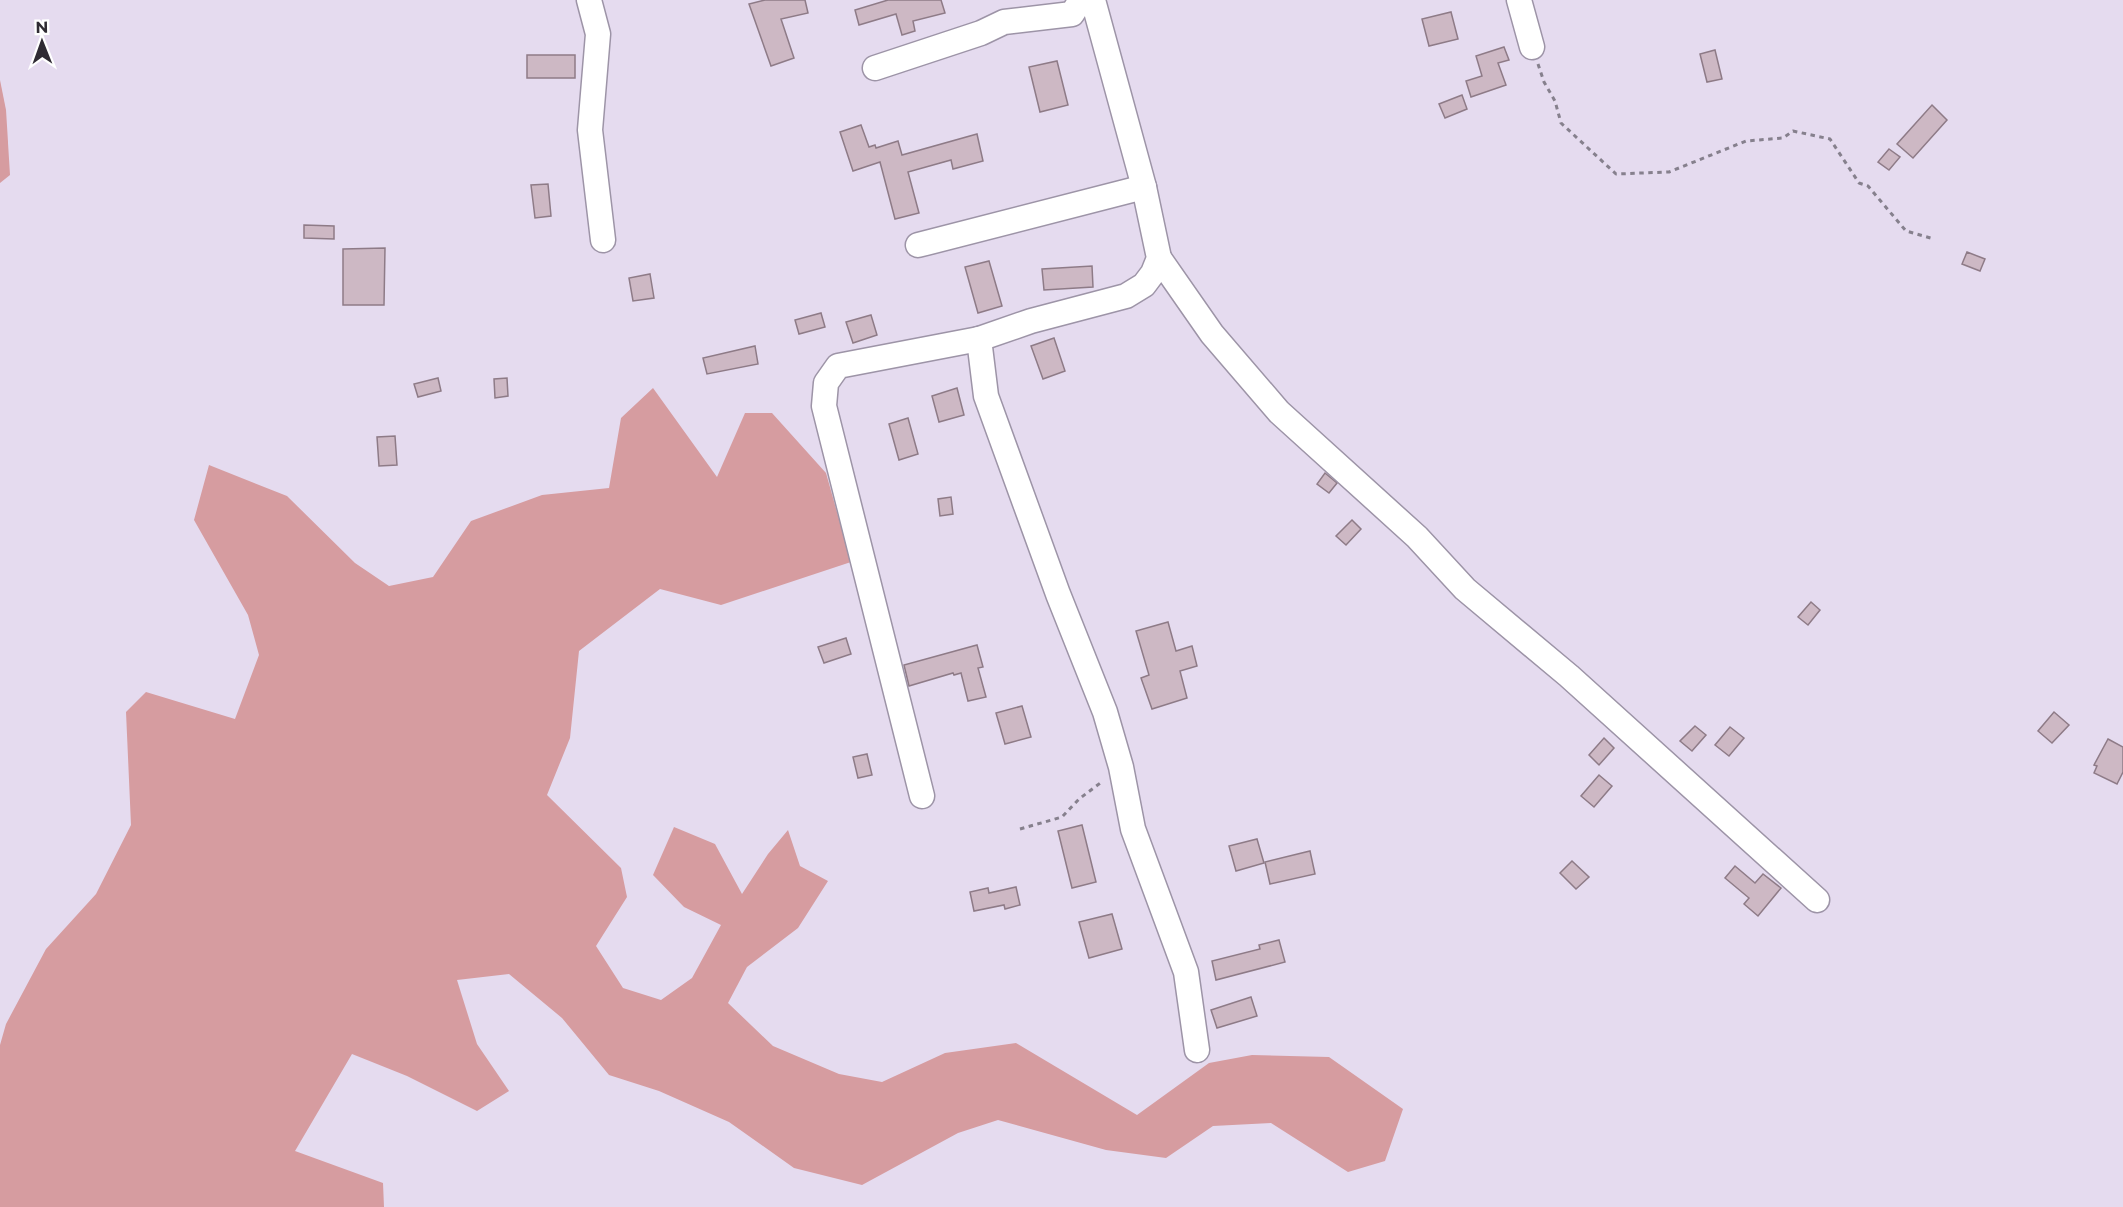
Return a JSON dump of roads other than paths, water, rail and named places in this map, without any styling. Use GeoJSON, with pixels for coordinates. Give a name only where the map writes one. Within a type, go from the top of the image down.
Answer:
{"type":"FeatureCollection","features":[{"type":"Feature","properties":{"kind":"street"},"geometry":{"type":"LineString","coordinates":[[589,0],[598,34],[590,130],[603,240]]}},
{"type":"Feature","properties":{"kind":"street"},"geometry":{"type":"LineString","coordinates":[[875,68],[981,33],[1004,22],[1072,14],[1081,0]]}},
{"type":"Feature","properties":{"kind":"street"},"geometry":{"type":"LineString","coordinates":[[1093,0],[1144,187],[1159,258],[1212,334],[1279,412],[1418,537],[1465,589],[1569,676],[1817,900]]}},
{"type":"Feature","properties":{"kind":"street"},"geometry":{"type":"LineString","coordinates":[[1518,0],[1532,46]]}},
{"type":"Feature","properties":{"kind":"street"},"geometry":{"type":"LineString","coordinates":[[918,245],[1144,187]]}},
{"type":"Feature","properties":{"kind":"street"},"geometry":{"type":"LineString","coordinates":[[922,796],[824,406],[826,383],[838,366],[979,339],[1031,321],[1126,296],[1144,285],[1153,273],[1159,258]]}},
{"type":"Feature","properties":{"kind":"street"},"geometry":{"type":"LineString","coordinates":[[979,339],[986,396],[1058,594],[1105,712],[1121,767],[1133,829],[1186,972],[1197,1050]]}}]}
